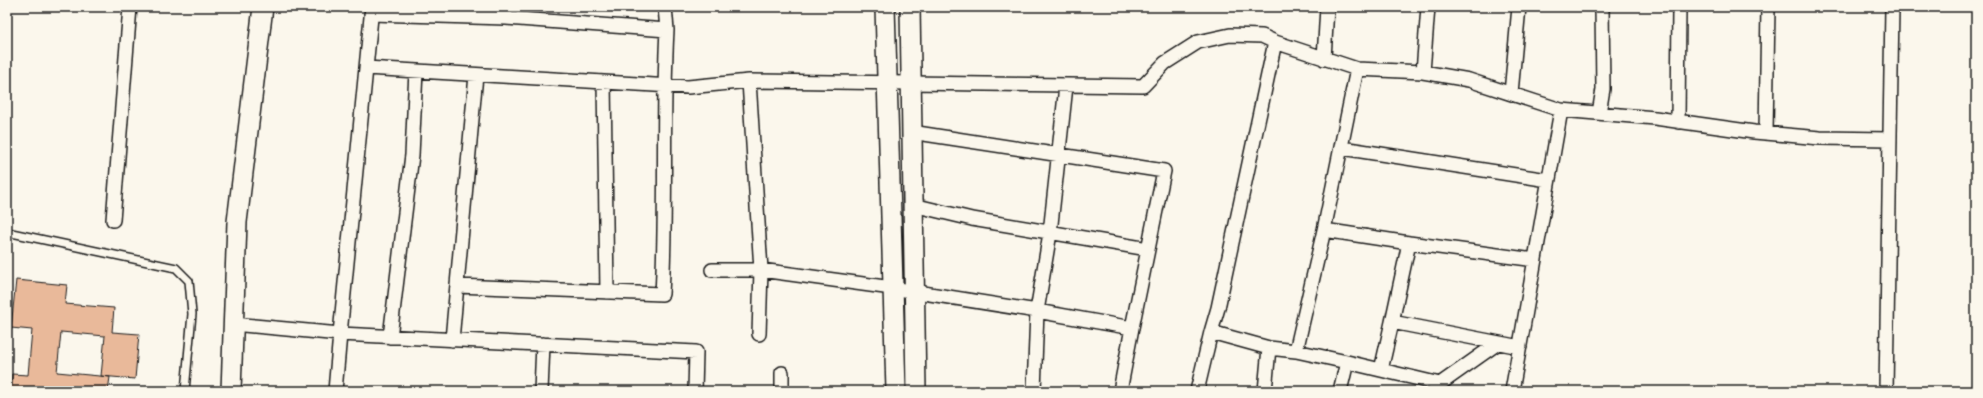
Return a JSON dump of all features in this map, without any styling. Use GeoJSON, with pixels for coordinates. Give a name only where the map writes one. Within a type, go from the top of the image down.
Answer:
{"type":"FeatureCollection","features":[{"type":"Feature","properties":{"kind":"street"},"geometry":{"type":"LineString","coordinates":[[113,220],[130,7]]}},
{"type":"Feature","properties":{"kind":"street"},"geometry":{"type":"LineString","coordinates":[[231,391],[237,222],[262,7]]}},
{"type":"Feature","properties":{"kind":"street"},"geometry":{"type":"LineString","coordinates":[[457,286],[662,294],[665,228],[664,86],[667,30],[665,7]]}},
{"type":"Feature","properties":{"kind":"street"},"geometry":{"type":"LineString","coordinates":[[885,7],[896,391]]}},
{"type":"Feature","properties":{"kind":"street"},"geometry":{"type":"LineString","coordinates":[[910,7],[916,391]]}},
{"type":"Feature","properties":{"kind":"street"},"geometry":{"type":"LineString","coordinates":[[1324,59],[1327,7]]}},
{"type":"Feature","properties":{"kind":"street"},"geometry":{"type":"LineString","coordinates":[[1422,72],[1428,7]]}},
{"type":"Feature","properties":{"kind":"street"},"geometry":{"type":"LineString","coordinates":[[1511,93],[1519,7]]}},
{"type":"Feature","properties":{"kind":"street"},"geometry":{"type":"LineString","coordinates":[[1599,113],[1603,89],[1602,7]]}},
{"type":"Feature","properties":{"kind":"street"},"geometry":{"type":"LineString","coordinates":[[1678,122],[1679,7]]}},
{"type":"Feature","properties":{"kind":"street"},"geometry":{"type":"LineString","coordinates":[[1766,133],[1768,7]]}},
{"type":"Feature","properties":{"kind":"street"},"geometry":{"type":"LineString","coordinates":[[1886,391],[1892,7]]}},
{"type":"Feature","properties":{"kind":"street"},"geometry":{"type":"LineString","coordinates":[[336,391],[340,334],[371,11],[506,18],[667,30]]}},
{"type":"Feature","properties":{"kind":"street"},"geometry":{"type":"LineString","coordinates":[[366,68],[688,88],[749,81],[886,81],[1066,86],[1143,86],[1165,63],[1198,42],[1230,35],[1262,36],[1275,42],[1357,69],[1422,72],[1470,80],[1560,110],[1820,138],[1889,139]]}},
{"type":"Feature","properties":{"kind":"street"},"geometry":{"type":"LineString","coordinates":[[1197,391],[1218,308],[1275,42]]}},
{"type":"Feature","properties":{"kind":"street"},"geometry":{"type":"LineString","coordinates":[[1296,351],[1342,148],[1357,69]]}},
{"type":"Feature","properties":{"kind":"street"},"geometry":{"type":"LineString","coordinates":[[390,337],[412,155],[416,71]]}},
{"type":"Feature","properties":{"kind":"street"},"geometry":{"type":"LineString","coordinates":[[452,340],[476,75]]}},
{"type":"Feature","properties":{"kind":"street"},"geometry":{"type":"LineString","coordinates":[[749,81],[761,270],[759,334]]}},
{"type":"Feature","properties":{"kind":"street"},"geometry":{"type":"LineString","coordinates":[[604,82],[607,292]]}},
{"type":"Feature","properties":{"kind":"street"},"geometry":{"type":"LineString","coordinates":[[1034,391],[1037,310],[1050,233],[1066,86]]}},
{"type":"Feature","properties":{"kind":"street"},"geometry":{"type":"LineString","coordinates":[[1512,391],[1560,110]]}},
{"type":"Feature","properties":{"kind":"street"},"geometry":{"type":"LineString","coordinates":[[911,132],[1164,171],[1120,391]]}},
{"type":"Feature","properties":{"kind":"street"},"geometry":{"type":"LineString","coordinates":[[1342,148],[1548,180]]}},
{"type":"Feature","properties":{"kind":"street"},"geometry":{"type":"LineString","coordinates":[[912,206],[972,219],[1148,249]]}},
{"type":"Feature","properties":{"kind":"street"},"geometry":{"type":"LineString","coordinates":[[1324,230],[1535,260]]}},
{"type":"Feature","properties":{"kind":"street"},"geometry":{"type":"LineString","coordinates":[[1381,370],[1409,243]]}},
{"type":"Feature","properties":{"kind":"street"},"geometry":{"type":"LineString","coordinates":[[712,270],[761,270],[915,291],[1037,310],[1132,328]]}},
{"type":"Feature","properties":{"kind":"street"},"geometry":{"type":"LineString","coordinates":[[1392,322],[1520,347]]}},
{"type":"Feature","properties":{"kind":"street"},"geometry":{"type":"LineString","coordinates":[[233,324],[340,334],[696,352],[695,391]]}},
{"type":"Feature","properties":{"kind":"street"},"geometry":{"type":"LineString","coordinates":[[1211,332],[1269,348],[1296,351],[1381,370],[1434,388],[1498,343]]}},
{"type":"Feature","properties":{"kind":"street"},"geometry":{"type":"LineString","coordinates":[[541,391],[543,344]]}},
{"type":"Feature","properties":{"kind":"street"},"geometry":{"type":"LineString","coordinates":[[1265,391],[1269,348]]}},
{"type":"Feature","properties":{"kind":"street"},"geometry":{"type":"LineString","coordinates":[[1340,391],[1347,362]]}},
{"type":"Feature","properties":{"kind":"street"},"geometry":{"type":"LineString","coordinates":[[782,373],[782,391]]}},
{"type":"Feature","properties":{"kind":"lane"},"geometry":{"type":"LineString","coordinates":[[7,232],[176,268],[190,281],[192,314],[185,391]]}},
{"type":"Feature","properties":{"kind":"building"},"geometry":{"type":"Polygon","coordinates":[[[16,280],[67,285],[65,304],[114,308],[112,332],[139,334],[135,379],[101,376],[105,336],[61,332],[57,372],[110,377],[108,391],[11,391],[12,374],[28,375],[32,330],[11,328],[16,280]]]}}]}
